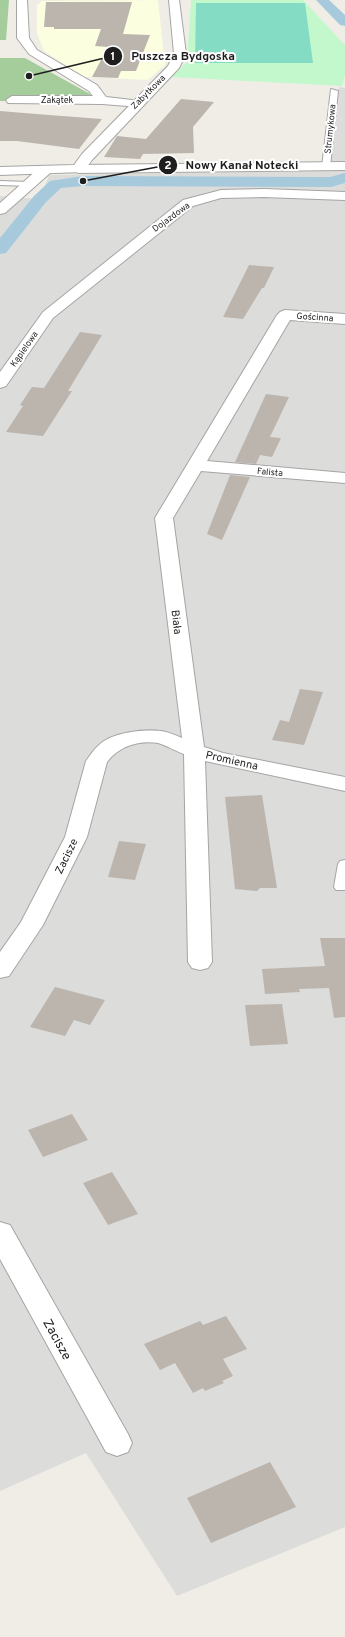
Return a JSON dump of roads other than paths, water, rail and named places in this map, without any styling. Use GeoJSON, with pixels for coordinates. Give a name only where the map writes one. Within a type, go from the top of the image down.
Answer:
{"type":"FeatureCollection","features":[{"type":"Feature","properties":{"kind":"street"},"geometry":{"type":"LineString","coordinates":[[22,0],[23,38],[33,52],[93,88],[102,100]]}},
{"type":"Feature","properties":{"kind":"street","name":"Zabytkowa"},"geometry":{"type":"LineString","coordinates":[[78,169],[87,157],[173,68],[179,59],[180,54],[174,0]]}},
{"type":"Feature","properties":{"kind":"street","name":"Zakątek"},"geometry":{"type":"LineString","coordinates":[[12,100],[102,100],[137,104]]}},
{"type":"Feature","properties":{"kind":"street"},"geometry":{"type":"LineString","coordinates":[[0,171],[345,166]]}},
{"type":"Feature","properties":{"kind":"street"},"geometry":{"type":"LineString","coordinates":[[0,210],[44,171]]}},
{"type":"Feature","properties":{"kind":"street","name":"Dojazdowa"},"geometry":{"type":"LineString","coordinates":[[48,315],[188,203],[221,194],[264,193],[345,196]]}},
{"type":"Feature","properties":{"kind":"street","name":"Kąpielowa"},"geometry":{"type":"LineString","coordinates":[[0,383],[48,315]]}},
{"type":"Feature","properties":{"kind":"street","name":"Gościnna"},"geometry":{"type":"LineString","coordinates":[[285,315],[345,318]]}},
{"type":"Feature","properties":{"kind":"street","name":"Biała"},"geometry":{"type":"LineString","coordinates":[[200,962],[194,751],[164,518],[285,315]]}},
{"type":"Feature","properties":{"kind":"street","name":"Falista"},"geometry":{"type":"LineString","coordinates":[[195,465],[345,478]]}},
{"type":"Feature","properties":{"kind":"street","name":"Promienna"},"geometry":{"type":"LineString","coordinates":[[121,741],[141,736],[162,737],[194,751],[219,759],[345,784]]}},
{"type":"Feature","properties":{"kind":"street","name":"Zacisze"},"geometry":{"type":"LineString","coordinates":[[0,970],[31,925],[76,837],[97,762],[106,749],[121,741]]}},
{"type":"Feature","properties":{"kind":"street","name":"Zacisze"},"geometry":{"type":"LineString","coordinates":[[0,1233],[117,1443]]}},
{"type":"Feature","properties":{"kind":"lane","name":"Strumykowa"},"geometry":{"type":"LineString","coordinates":[[326,167],[334,91]]}},
{"type":"Feature","properties":{"kind":"lane"},"geometry":{"type":"LineString","coordinates":[[0,184],[30,184]]}},
{"type":"Feature","properties":{"kind":"lane"},"geometry":{"type":"LineString","coordinates":[[341,887],[345,864]]}},
{"type":"Feature","properties":{"kind":"waterway"},"geometry":{"type":"LineString","coordinates":[[322,0],[345,22]]}},
{"type":"Feature","properties":{"kind":"waterway"},"geometry":{"type":"LineString","coordinates":[[0,249],[40,199],[56,184],[83,181],[331,182],[345,178]]}},
{"type":"Feature","properties":{"kind":"place","name":"Puszcza Bydgoska"},"geometry":{"type":"Point","coordinates":[29,76]}},
{"type":"Feature","properties":{"kind":"place","name":"Nowy Kanał Notecki"},"geometry":{"type":"Point","coordinates":[83,181]}}]}
